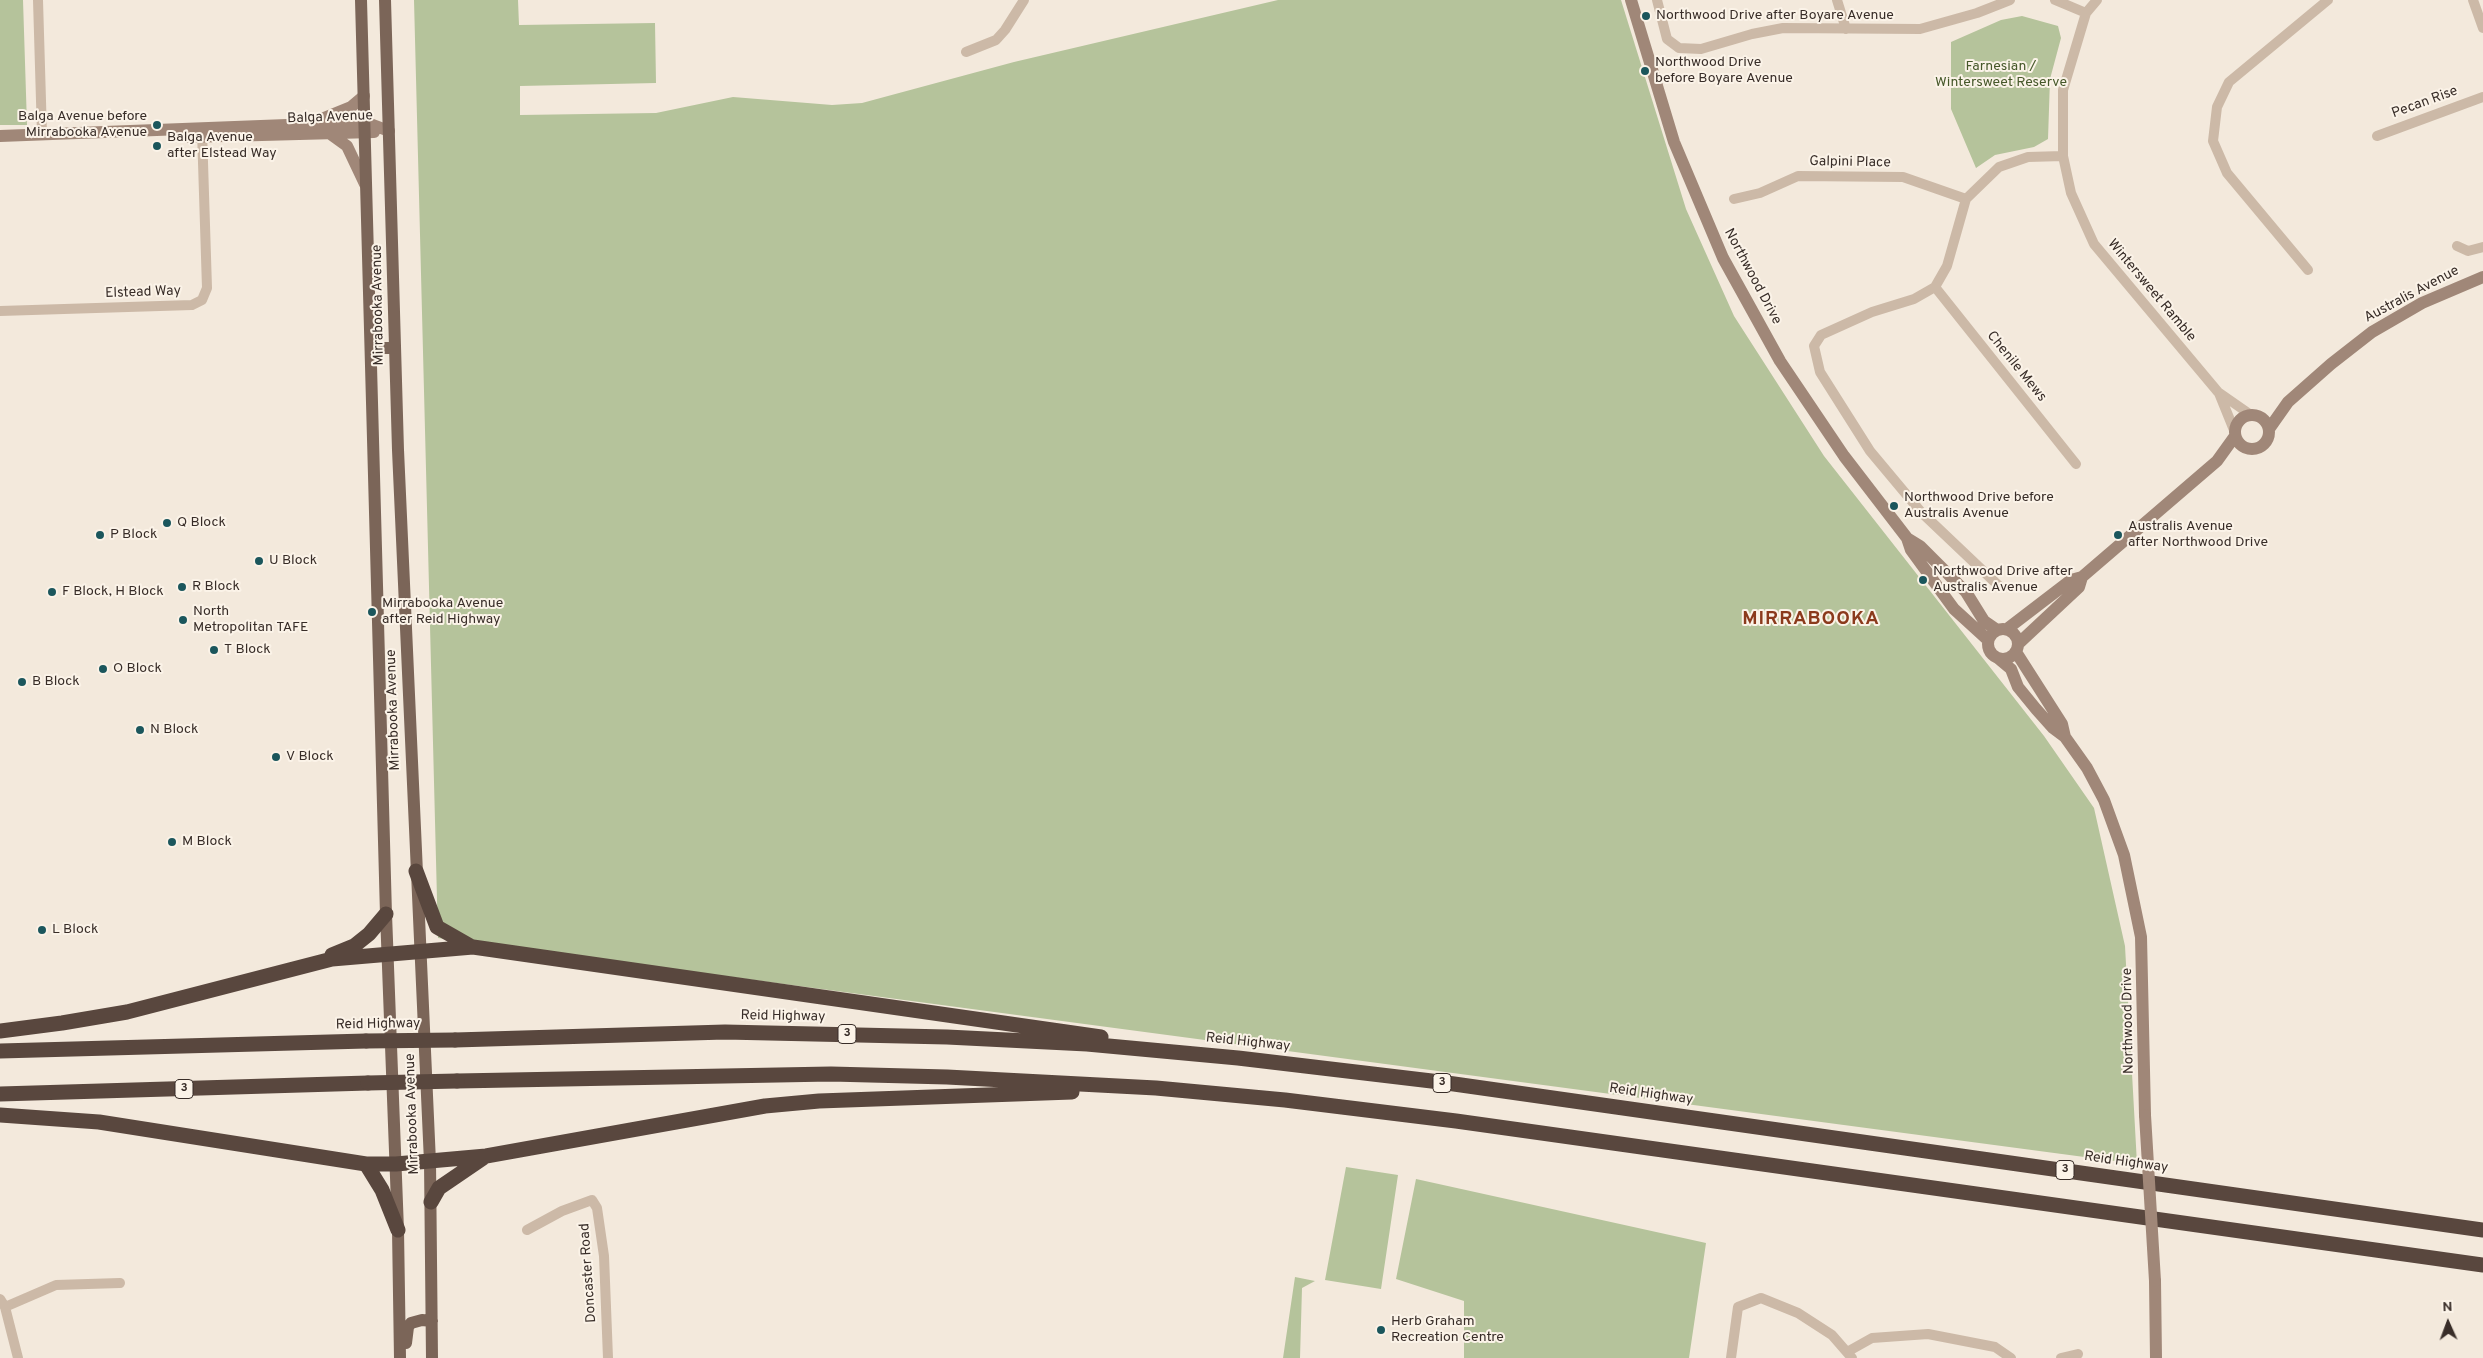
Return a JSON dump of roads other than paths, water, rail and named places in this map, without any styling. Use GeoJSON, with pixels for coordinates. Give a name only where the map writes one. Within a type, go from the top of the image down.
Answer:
{"type":"FeatureCollection","features":[{"type":"Feature","properties":{"kind":"highway"},"geometry":{"type":"LineString","coordinates":[[416,871],[437,927],[472,947]]}},
{"type":"Feature","properties":{"kind":"highway"},"geometry":{"type":"LineString","coordinates":[[305,966],[354,946],[369,934],[386,914]]}},
{"type":"Feature","properties":{"kind":"highway"},"geometry":{"type":"LineString","coordinates":[[0,1031],[127,1012],[332,959],[472,947],[1002,1021],[1238,1058]]}},
{"type":"Feature","properties":{"kind":"highway","name":"Reid Highway"},"geometry":{"type":"LineString","coordinates":[[0,1051],[725,1032],[928,1036],[1086,1044],[1238,1058],[1460,1085],[2483,1230]]}},
{"type":"Feature","properties":{"kind":"highway","name":"3"},"geometry":{"type":"LineString","coordinates":[[0,1094],[368,1083],[831,1074],[947,1077],[1156,1088],[1284,1100],[1456,1121],[2483,1265]]}},
{"type":"Feature","properties":{"kind":"highway"},"geometry":{"type":"LineString","coordinates":[[0,1115],[108,1124],[366,1164],[396,1164],[486,1156],[764,1106],[819,1100],[1156,1088]]}},
{"type":"Feature","properties":{"kind":"highway"},"geometry":{"type":"LineString","coordinates":[[431,1202],[439,1188],[486,1156]]}},
{"type":"Feature","properties":{"kind":"highway"},"geometry":{"type":"LineString","coordinates":[[366,1164],[382,1190],[398,1230]]}},
{"type":"Feature","properties":{"kind":"main road","name":"Mirrabooka Avenue"},"geometry":{"type":"LineString","coordinates":[[385,0],[395,348],[430,1162],[432,1358]]}},
{"type":"Feature","properties":{"kind":"main road","name":"Mirrabooka Avenue"},"geometry":{"type":"LineString","coordinates":[[362,3],[386,914],[398,1230],[400,1358]]}},
{"type":"Feature","properties":{"kind":"main road"},"geometry":{"type":"LineString","coordinates":[[371,348],[395,348]]}},
{"type":"Feature","properties":{"kind":"main road"},"geometry":{"type":"LineString","coordinates":[[405,1358],[408,1327],[417,1321],[432,1321]]}},
{"type":"Feature","properties":{"kind":"street"},"geometry":{"type":"LineString","coordinates":[[38,0],[42,134]]}},
{"type":"Feature","properties":{"kind":"street"},"geometry":{"type":"LineString","coordinates":[[966,52],[996,40],[1024,0]]}},
{"type":"Feature","properties":{"kind":"street","name":"Northwood Drive"},"geometry":{"type":"LineString","coordinates":[[1631,0],[1674,142],[1722,258],[1780,361],[1844,456],[1907,538],[1911,550],[1954,609],[1988,640]]}},
{"type":"Feature","properties":{"kind":"street"},"geometry":{"type":"LineString","coordinates":[[1657,0],[1668,39],[1679,48],[1701,49],[1752,34],[1783,28],[1920,29],[1977,13],[1997,2],[2010,0]]}},
{"type":"Feature","properties":{"kind":"street"},"geometry":{"type":"LineString","coordinates":[[1837,0],[1846,28]]}},
{"type":"Feature","properties":{"kind":"street"},"geometry":{"type":"LineString","coordinates":[[2055,0],[2086,13]]}},
{"type":"Feature","properties":{"kind":"street","name":"Wintersweet Ramble"},"geometry":{"type":"LineString","coordinates":[[2097,0],[2086,13],[2063,90],[2063,156],[2072,193],[2094,244],[2218,392],[2254,416]]}},
{"type":"Feature","properties":{"kind":"street"},"geometry":{"type":"LineString","coordinates":[[2308,270],[2227,173],[2212,142],[2217,107],[2229,82],[2328,0]]}},
{"type":"Feature","properties":{"kind":"street"},"geometry":{"type":"LineString","coordinates":[[2473,0],[2483,28]]}},
{"type":"Feature","properties":{"kind":"street"},"geometry":{"type":"LineString","coordinates":[[305,124],[351,107],[364,96]]}},
{"type":"Feature","properties":{"kind":"street","name":"Pecan Rise"},"geometry":{"type":"LineString","coordinates":[[2376,136],[2483,96]]}},
{"type":"Feature","properties":{"kind":"street","name":"Balga Avenue"},"geometry":{"type":"LineString","coordinates":[[0,144],[305,124],[389,131]]}},
{"type":"Feature","properties":{"kind":"street","name":"Balga Avenue"},"geometry":{"type":"LineString","coordinates":[[0,136],[202,132],[328,133],[365,128]]}},
{"type":"Feature","properties":{"kind":"street","name":"Elstead Way"},"geometry":{"type":"LineString","coordinates":[[0,311],[192,305],[202,300],[207,288],[202,132]]}},
{"type":"Feature","properties":{"kind":"street"},"geometry":{"type":"LineString","coordinates":[[328,133],[348,146],[367,188]]}},
{"type":"Feature","properties":{"kind":"street"},"geometry":{"type":"LineString","coordinates":[[2000,587],[1921,512],[1870,451],[1816,362],[1814,346],[1821,335],[1872,312],[1914,299],[1935,287],[1947,266],[1966,199],[1999,167],[2028,157],[2063,156]]}},
{"type":"Feature","properties":{"kind":"street","name":"Galpini Place"},"geometry":{"type":"LineString","coordinates":[[1734,199],[1760,193],[1798,176],[1902,177],[1966,199]]}},
{"type":"Feature","properties":{"kind":"street"},"geometry":{"type":"LineString","coordinates":[[2457,246],[2468,251],[2483,247]]}},
{"type":"Feature","properties":{"kind":"street","name":"Australis Avenue"},"geometry":{"type":"LineString","coordinates":[[2269,429],[2288,402],[2331,364],[2372,332],[2422,303],[2483,277]]}},
{"type":"Feature","properties":{"kind":"street","name":"Chenile Mews"},"geometry":{"type":"LineString","coordinates":[[1935,287],[2076,464]]}},
{"type":"Feature","properties":{"kind":"street","name":"Wintersweet Ramble"},"geometry":{"type":"LineString","coordinates":[[2218,392],[2234,433]]}},
{"type":"Feature","properties":{"kind":"street","name":"Australis Avenue"},"geometry":{"type":"LineString","coordinates":[[2254,416],[2288,402]]}},
{"type":"Feature","properties":{"kind":"street"},"geometry":{"type":"LineString","coordinates":[[2082,577],[2078,587],[2008,658],[1999,659],[1988,650],[1988,640],[2071,580],[2082,577],[2217,461],[2240,419],[2254,416],[2262,419],[2269,429],[2269,435],[2263,445],[2252,450],[2241,446],[2234,433]]}},
{"type":"Feature","properties":{"kind":"street"},"geometry":{"type":"LineString","coordinates":[[2217,461],[2246,449]]}},
{"type":"Feature","properties":{"kind":"street","name":"Northwood Drive"},"geometry":{"type":"LineString","coordinates":[[1907,538],[1920,546],[1966,592],[1984,621],[2002,630]]}},
{"type":"Feature","properties":{"kind":"street"},"geometry":{"type":"LineString","coordinates":[[2002,630],[2014,634],[2017,648]]}},
{"type":"Feature","properties":{"kind":"street","name":"Northwood Drive"},"geometry":{"type":"LineString","coordinates":[[2017,648],[2062,724],[2065,736]]}},
{"type":"Feature","properties":{"kind":"street","name":"Northwood Drive"},"geometry":{"type":"LineString","coordinates":[[1999,659],[2011,670],[2018,687],[2053,728],[2065,736],[2088,768],[2104,800],[2124,855],[2137,909],[2143,963],[2145,1115],[2157,1321],[2156,1358]]}},
{"type":"Feature","properties":{"kind":"street","name":"Doncaster Road"},"geometry":{"type":"LineString","coordinates":[[527,1230],[562,1211],[592,1200],[597,1208],[604,1256],[608,1358]]}},
{"type":"Feature","properties":{"kind":"street"},"geometry":{"type":"LineString","coordinates":[[18,1358],[3,1303],[56,1285],[120,1283]]}},
{"type":"Feature","properties":{"kind":"street"},"geometry":{"type":"LineString","coordinates":[[1730,1358],[1738,1307],[1761,1298],[1798,1313],[1832,1336],[1849,1355],[1872,1338],[1928,1334],[1995,1347],[2011,1358]]}},
{"type":"Feature","properties":{"kind":"street","name":"Northwood Drive"},"geometry":{"type":"LineString","coordinates":[[2157,1321],[2166,1358]]}},
{"type":"Feature","properties":{"kind":"street"},"geometry":{"type":"LineString","coordinates":[[2061,1358],[2078,1354]]}},
{"type":"Feature","properties":{"kind":"place","name":"Northwood Drive after Boyare Avenue"},"geometry":{"type":"Point","coordinates":[1646,16]}},
{"type":"Feature","properties":{"kind":"place","name":"Northwood Drive before Boyare Avenue"},"geometry":{"type":"Point","coordinates":[1645,71]}},
{"type":"Feature","properties":{"kind":"place","name":"Balga Avenue before Mirrabooka Avenue"},"geometry":{"type":"Point","coordinates":[157,125]}},
{"type":"Feature","properties":{"kind":"place","name":"Balga Avenue after Elstead Way"},"geometry":{"type":"Point","coordinates":[157,146]}},
{"type":"Feature","properties":{"kind":"place","name":"Northwood Drive before Australis Avenue"},"geometry":{"type":"Point","coordinates":[1894,506]}},
{"type":"Feature","properties":{"kind":"place","name":"Q Block"},"geometry":{"type":"Point","coordinates":[167,523]}},
{"type":"Feature","properties":{"kind":"place","name":"P Block"},"geometry":{"type":"Point","coordinates":[100,535]}},
{"type":"Feature","properties":{"kind":"place","name":"Australis Avenue after Northwood Drive"},"geometry":{"type":"Point","coordinates":[2118,535]}},
{"type":"Feature","properties":{"kind":"place","name":"U Block"},"geometry":{"type":"Point","coordinates":[259,561]}},
{"type":"Feature","properties":{"kind":"place","name":"Northwood Drive after Australis Avenue"},"geometry":{"type":"Point","coordinates":[1923,580]}},
{"type":"Feature","properties":{"kind":"place","name":"R Block"},"geometry":{"type":"Point","coordinates":[182,587]}},
{"type":"Feature","properties":{"kind":"place","name":"F Block, H Block"},"geometry":{"type":"Point","coordinates":[52,592]}},
{"type":"Feature","properties":{"kind":"place","name":"Mirrabooka Avenue after Reid Highway"},"geometry":{"type":"Point","coordinates":[372,612]}},
{"type":"Feature","properties":{"kind":"place","name":"North Metropolitan TAFE"},"geometry":{"type":"Point","coordinates":[183,620]}},
{"type":"Feature","properties":{"kind":"place","name":"T Block"},"geometry":{"type":"Point","coordinates":[214,650]}},
{"type":"Feature","properties":{"kind":"place","name":"O Block"},"geometry":{"type":"Point","coordinates":[103,669]}},
{"type":"Feature","properties":{"kind":"place","name":"B Block"},"geometry":{"type":"Point","coordinates":[22,682]}},
{"type":"Feature","properties":{"kind":"place","name":"N Block"},"geometry":{"type":"Point","coordinates":[140,730]}},
{"type":"Feature","properties":{"kind":"place","name":"V Block"},"geometry":{"type":"Point","coordinates":[276,757]}},
{"type":"Feature","properties":{"kind":"place","name":"M Block"},"geometry":{"type":"Point","coordinates":[172,842]}},
{"type":"Feature","properties":{"kind":"place","name":"L Block"},"geometry":{"type":"Point","coordinates":[42,930]}},
{"type":"Feature","properties":{"kind":"place","name":"Herb Graham Recreation Centre"},"geometry":{"type":"Point","coordinates":[1381,1330]}},
{"type":"Feature","properties":{"kind":"district","name":"MIRRABOOKA"},"geometry":{"type":"Point","coordinates":[1811,620]}},
{"type":"Feature","properties":{"kind":"park label","name":"Farnesian / Wintersweet Reserve"},"geometry":{"type":"Point","coordinates":[2001,76]}}]}
